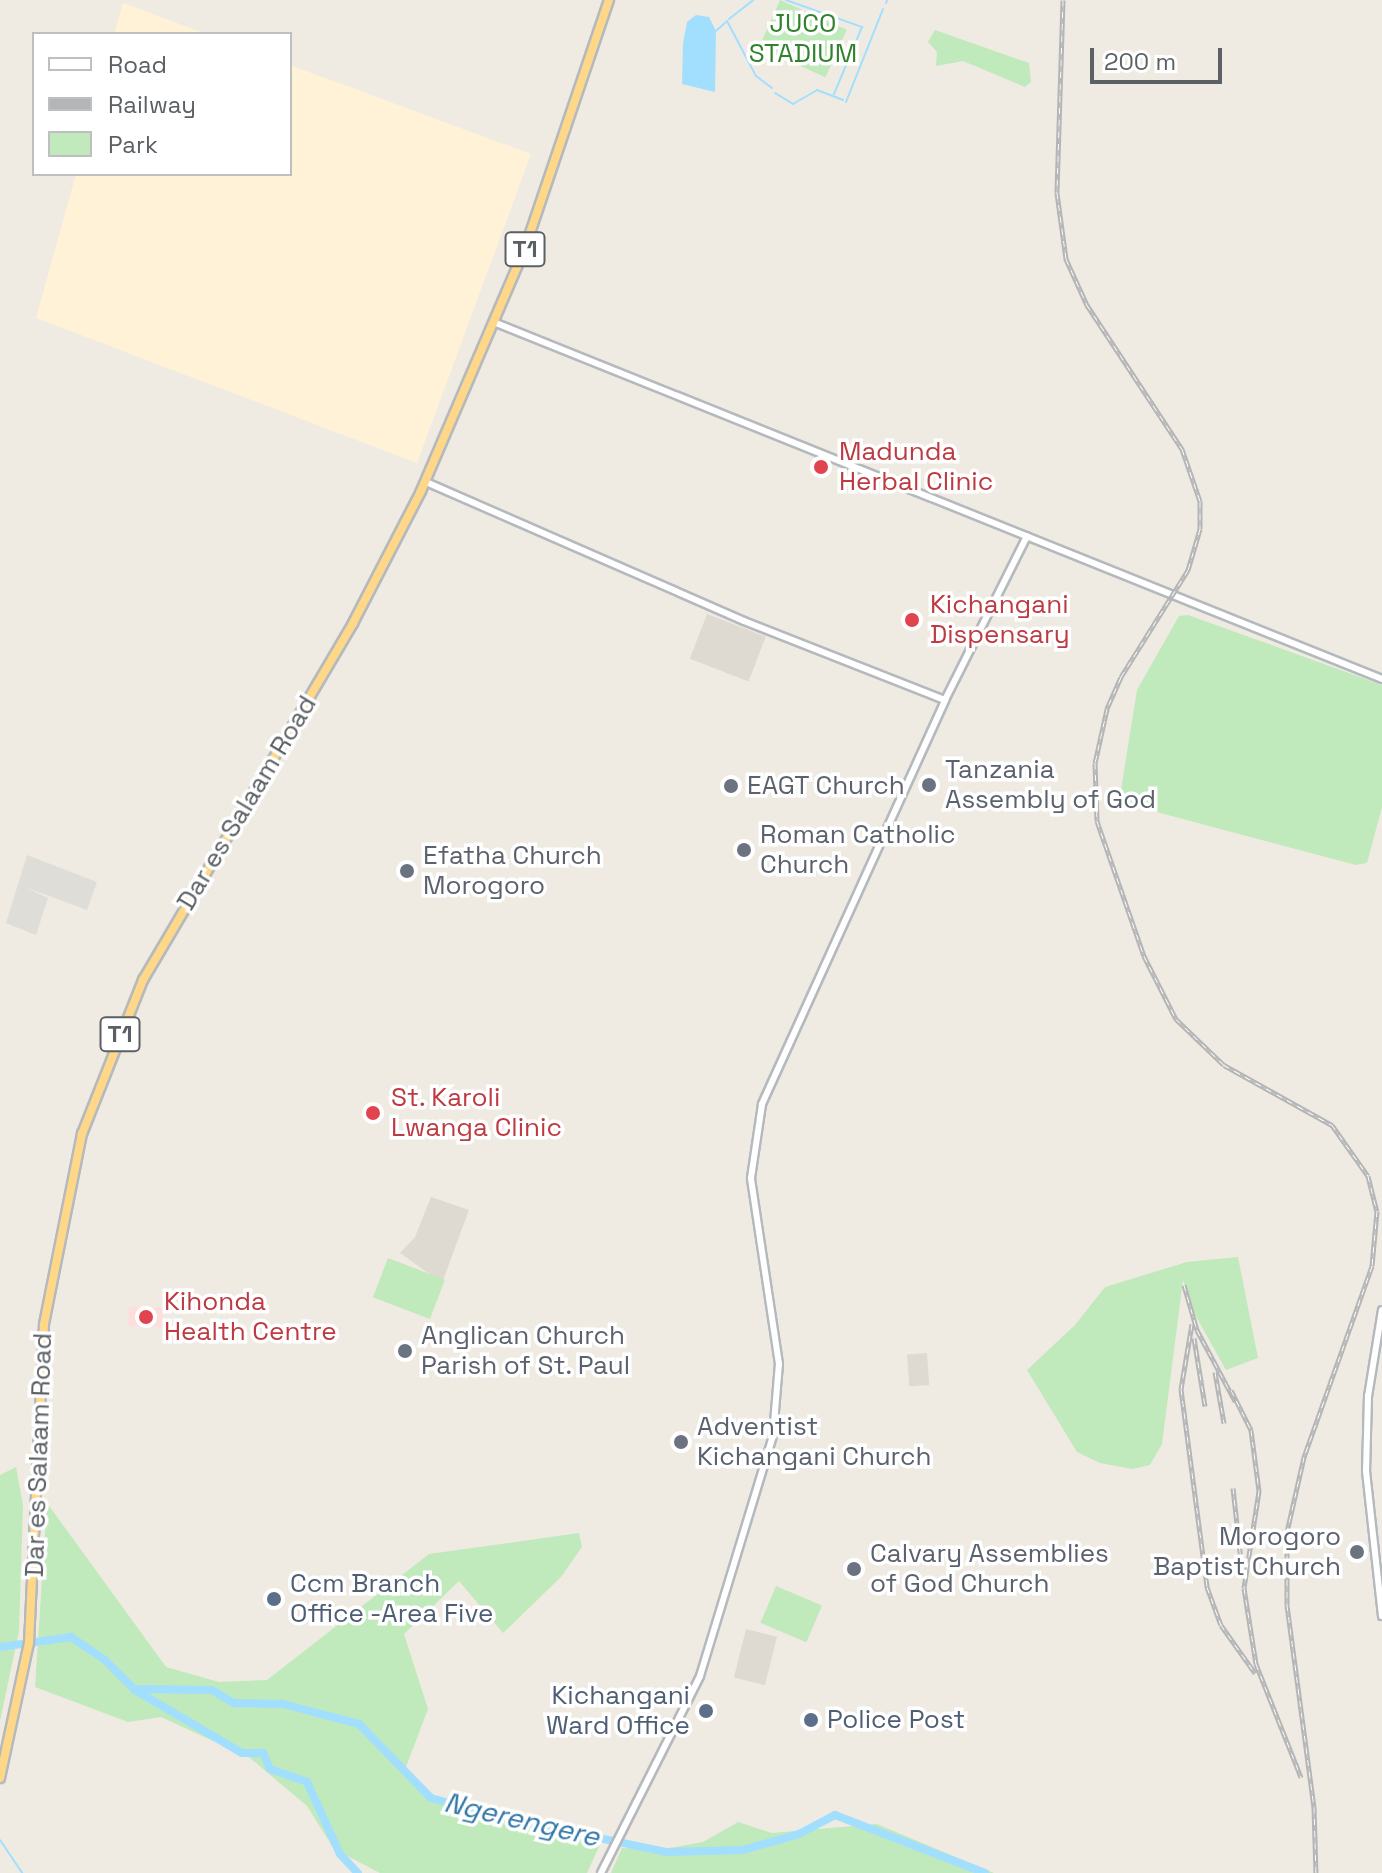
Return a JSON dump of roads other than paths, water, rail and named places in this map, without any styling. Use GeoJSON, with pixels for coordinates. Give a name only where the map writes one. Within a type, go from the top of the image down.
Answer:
{"type":"FeatureCollection","features":[{"type":"Feature","properties":{"kind":"highway","name":"Dar es Salaam Road"},"geometry":{"type":"LineString","coordinates":[[0,1778],[29,1643],[44,1324],[82,1134],[143,980],[353,623],[426,482],[496,323],[557,161],[609,0]]}},
{"type":"Feature","properties":{"kind":"street"},"geometry":{"type":"LineString","coordinates":[[496,323],[1382,679]]}},
{"type":"Feature","properties":{"kind":"street"},"geometry":{"type":"LineString","coordinates":[[426,482],[744,621],[945,700]]}},
{"type":"Feature","properties":{"kind":"street"},"geometry":{"type":"LineString","coordinates":[[601,1873],[628,1826],[700,1676],[775,1424],[779,1364],[751,1187],[758,1118],[783,1051],[945,700],[1027,536]]}},
{"type":"Feature","properties":{"kind":"street"},"geometry":{"type":"LineString","coordinates":[[1382,1310],[1366,1443],[1382,1616]]}},
{"type":"Feature","properties":{"kind":"water"},"geometry":{"type":"Polygon","coordinates":[[[696,15],[709,17],[716,31],[715,92],[682,84],[687,22],[696,15]]]}},
{"type":"Feature","properties":{"kind":"waterway"},"geometry":{"type":"LineString","coordinates":[[729,19],[753,0]]}},
{"type":"Feature","properties":{"kind":"waterway"},"geometry":{"type":"LineString","coordinates":[[786,0],[862,27],[834,94]]}},
{"type":"Feature","properties":{"kind":"waterway"},"geometry":{"type":"LineString","coordinates":[[846,102],[883,9]]}},
{"type":"Feature","properties":{"kind":"waterway"},"geometry":{"type":"LineString","coordinates":[[716,31],[727,21],[756,76],[772,88]]}},
{"type":"Feature","properties":{"kind":"waterway"},"geometry":{"type":"LineString","coordinates":[[775,93],[793,104],[817,90],[843,100]]}},
{"type":"Feature","properties":{"kind":"waterway","name":"Ngerengere"},"geometry":{"type":"LineString","coordinates":[[0,1647],[71,1637],[105,1660],[134,1689],[212,1690],[234,1703],[283,1704],[359,1724],[431,1798],[512,1820],[666,1852],[743,1850],[799,1834],[835,1815],[985,1873]]}},
{"type":"Feature","properties":{"kind":"waterway"},"geometry":{"type":"LineString","coordinates":[[135,1690],[242,1753],[263,1753],[270,1769],[307,1782],[340,1854],[358,1873]]}},
{"type":"Feature","properties":{"kind":"waterway"},"geometry":{"type":"LineString","coordinates":[[0,1840],[22,1873]]}},
{"type":"Feature","properties":{"kind":"railway"},"geometry":{"type":"LineString","coordinates":[[1063,0],[1057,193],[1066,259],[1087,305],[1182,449],[1200,501],[1200,529],[1188,570],[1121,677],[1107,709],[1095,763],[1097,821],[1144,956],[1176,1019],[1224,1065],[1332,1125],[1368,1176],[1377,1211],[1372,1266],[1304,1457],[1287,1532],[1287,1605],[1314,1807],[1316,1873]]}},
{"type":"Feature","properties":{"kind":"railway"},"geometry":{"type":"LineString","coordinates":[[1184,1285],[1197,1330],[1235,1401]]}},
{"type":"Feature","properties":{"kind":"railway"},"geometry":{"type":"LineString","coordinates":[[1192,1324],[1181,1389],[1207,1587],[1221,1625],[1255,1673]]}},
{"type":"Feature","properties":{"kind":"railway"},"geometry":{"type":"LineString","coordinates":[[1194,1338],[1205,1406]]}},
{"type":"Feature","properties":{"kind":"railway"},"geometry":{"type":"LineString","coordinates":[[1215,1372],[1224,1423]]}},
{"type":"Feature","properties":{"kind":"railway"},"geometry":{"type":"LineString","coordinates":[[1231,1390],[1251,1430],[1259,1491],[1244,1588],[1256,1664],[1301,1777]]}},
{"type":"Feature","properties":{"kind":"railway"},"geometry":{"type":"LineString","coordinates":[[1233,1488],[1241,1560]]}},
{"type":"Feature","properties":{"kind":"place","name":"Madunda Herbal Clinic"},"geometry":{"type":"Point","coordinates":[821,467]}},
{"type":"Feature","properties":{"kind":"place","name":"Kichangani Dispensary"},"geometry":{"type":"Point","coordinates":[912,620]}},
{"type":"Feature","properties":{"kind":"place","name":"Tanzania Assembly of God"},"geometry":{"type":"Point","coordinates":[929,785]}},
{"type":"Feature","properties":{"kind":"place","name":"EAGT Church"},"geometry":{"type":"Point","coordinates":[731,786]}},
{"type":"Feature","properties":{"kind":"place","name":"Roman Catholic Church"},"geometry":{"type":"Point","coordinates":[744,850]}},
{"type":"Feature","properties":{"kind":"place","name":"Efatha Church Morogoro"},"geometry":{"type":"Point","coordinates":[407,871]}},
{"type":"Feature","properties":{"kind":"place","name":"St. Karoli Lwanga Clinic"},"geometry":{"type":"Point","coordinates":[373,1113]}},
{"type":"Feature","properties":{"kind":"place","name":"Kihonda Health Centre"},"geometry":{"type":"Point","coordinates":[146,1317]}},
{"type":"Feature","properties":{"kind":"place","name":"Anglican Church Parish of St. Paul"},"geometry":{"type":"Point","coordinates":[405,1351]}},
{"type":"Feature","properties":{"kind":"place","name":"Adventist Kichangani Church"},"geometry":{"type":"Point","coordinates":[681,1442]}},
{"type":"Feature","properties":{"kind":"place","name":"Morogoro Baptist Church"},"geometry":{"type":"Point","coordinates":[1357,1552]}},
{"type":"Feature","properties":{"kind":"place","name":"Calvary Assemblies of God Church"},"geometry":{"type":"Point","coordinates":[854,1569]}},
{"type":"Feature","properties":{"kind":"place","name":"Ccm Branch Office -Area Five"},"geometry":{"type":"Point","coordinates":[274,1599]}},
{"type":"Feature","properties":{"kind":"place","name":"Kichangani Ward Office"},"geometry":{"type":"Point","coordinates":[706,1711]}},
{"type":"Feature","properties":{"kind":"place","name":"Police Post"},"geometry":{"type":"Point","coordinates":[811,1720]}},
{"type":"Feature","properties":{"kind":"park label","name":"JUCO STADIUM"},"geometry":{"type":"Point","coordinates":[803,39]}}]}
